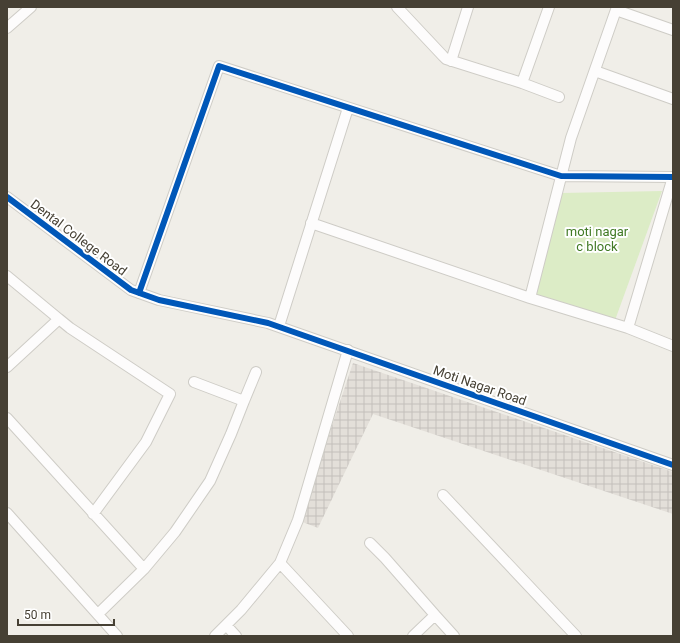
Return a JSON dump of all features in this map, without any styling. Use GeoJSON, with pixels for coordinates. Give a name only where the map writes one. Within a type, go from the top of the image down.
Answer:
{"type":"FeatureCollection","features":[{"type":"Feature","properties":{"kind":"street"},"geometry":{"type":"LineString","coordinates":[[7,28],[31,7]]}},
{"type":"Feature","properties":{"kind":"street"},"geometry":{"type":"LineString","coordinates":[[398,7],[443,56],[451,61],[522,83],[559,97]]}},
{"type":"Feature","properties":{"kind":"street"},"geometry":{"type":"LineString","coordinates":[[451,61],[468,7]]}},
{"type":"Feature","properties":{"kind":"street"},"geometry":{"type":"LineString","coordinates":[[522,83],[549,7]]}},
{"type":"Feature","properties":{"kind":"street"},"geometry":{"type":"LineString","coordinates":[[530,298],[571,138],[617,9],[673,30]]}},
{"type":"Feature","properties":{"kind":"street"},"geometry":{"type":"LineString","coordinates":[[139,293],[218,66],[561,176],[673,177],[628,328]]}},
{"type":"Feature","properties":{"kind":"street"},"geometry":{"type":"LineString","coordinates":[[595,71],[673,99]]}},
{"type":"Feature","properties":{"kind":"street"},"geometry":{"type":"LineString","coordinates":[[278,326],[348,108]]}},
{"type":"Feature","properties":{"kind":"street","name":"Dental College Road"},"geometry":{"type":"LineString","coordinates":[[7,197],[131,290],[159,300],[278,326]]}},
{"type":"Feature","properties":{"kind":"street"},"geometry":{"type":"LineString","coordinates":[[311,222],[530,298],[628,328],[673,346]]}},
{"type":"Feature","properties":{"kind":"street"},"geometry":{"type":"LineString","coordinates":[[7,276],[70,328],[170,394],[146,442],[93,514]]}},
{"type":"Feature","properties":{"kind":"street"},"geometry":{"type":"LineString","coordinates":[[7,367],[59,319]]}},
{"type":"Feature","properties":{"kind":"street","name":"Moti Nagar Road"},"geometry":{"type":"LineString","coordinates":[[278,326],[673,465]]}},
{"type":"Feature","properties":{"kind":"street"},"geometry":{"type":"LineString","coordinates":[[215,636],[241,610],[280,563],[298,520],[348,350]]}},
{"type":"Feature","properties":{"kind":"street"},"geometry":{"type":"LineString","coordinates":[[98,614],[144,569],[175,532],[210,481],[256,372]]}},
{"type":"Feature","properties":{"kind":"street"},"geometry":{"type":"LineString","coordinates":[[194,382],[244,401]]}},
{"type":"Feature","properties":{"kind":"street"},"geometry":{"type":"LineString","coordinates":[[7,418],[144,569]]}},
{"type":"Feature","properties":{"kind":"street"},"geometry":{"type":"LineString","coordinates":[[444,495],[576,636]]}},
{"type":"Feature","properties":{"kind":"street"},"geometry":{"type":"LineString","coordinates":[[7,513],[117,636]]}},
{"type":"Feature","properties":{"kind":"street"},"geometry":{"type":"LineString","coordinates":[[370,543],[386,558],[454,636]]}},
{"type":"Feature","properties":{"kind":"street"},"geometry":{"type":"LineString","coordinates":[[280,563],[348,636]]}},
{"type":"Feature","properties":{"kind":"street"},"geometry":{"type":"LineString","coordinates":[[413,636],[435,615]]}},
{"type":"Feature","properties":{"kind":"street"},"geometry":{"type":"LineString","coordinates":[[226,625],[236,636]]}},
{"type":"Feature","properties":{"kind":"shaded area"},"geometry":{"type":"Polygon","coordinates":[[[353,363],[673,472],[673,514],[373,414],[318,528],[300,521],[353,363]]]}},
{"type":"Feature","properties":{"kind":"green space","name":"moti nagar c block"},"geometry":{"type":"Polygon","coordinates":[[[662,191],[614,323],[535,299],[561,193],[662,191]]]}},
{"type":"Feature","properties":{"kind":"cycle path"},"geometry":{"type":"LineString","coordinates":[[139,293],[219,66],[561,176],[673,177]]}},
{"type":"Feature","properties":{"kind":"cycle path"},"geometry":{"type":"LineString","coordinates":[[7,197],[131,290],[159,300],[268,323],[673,465]]}}]}
